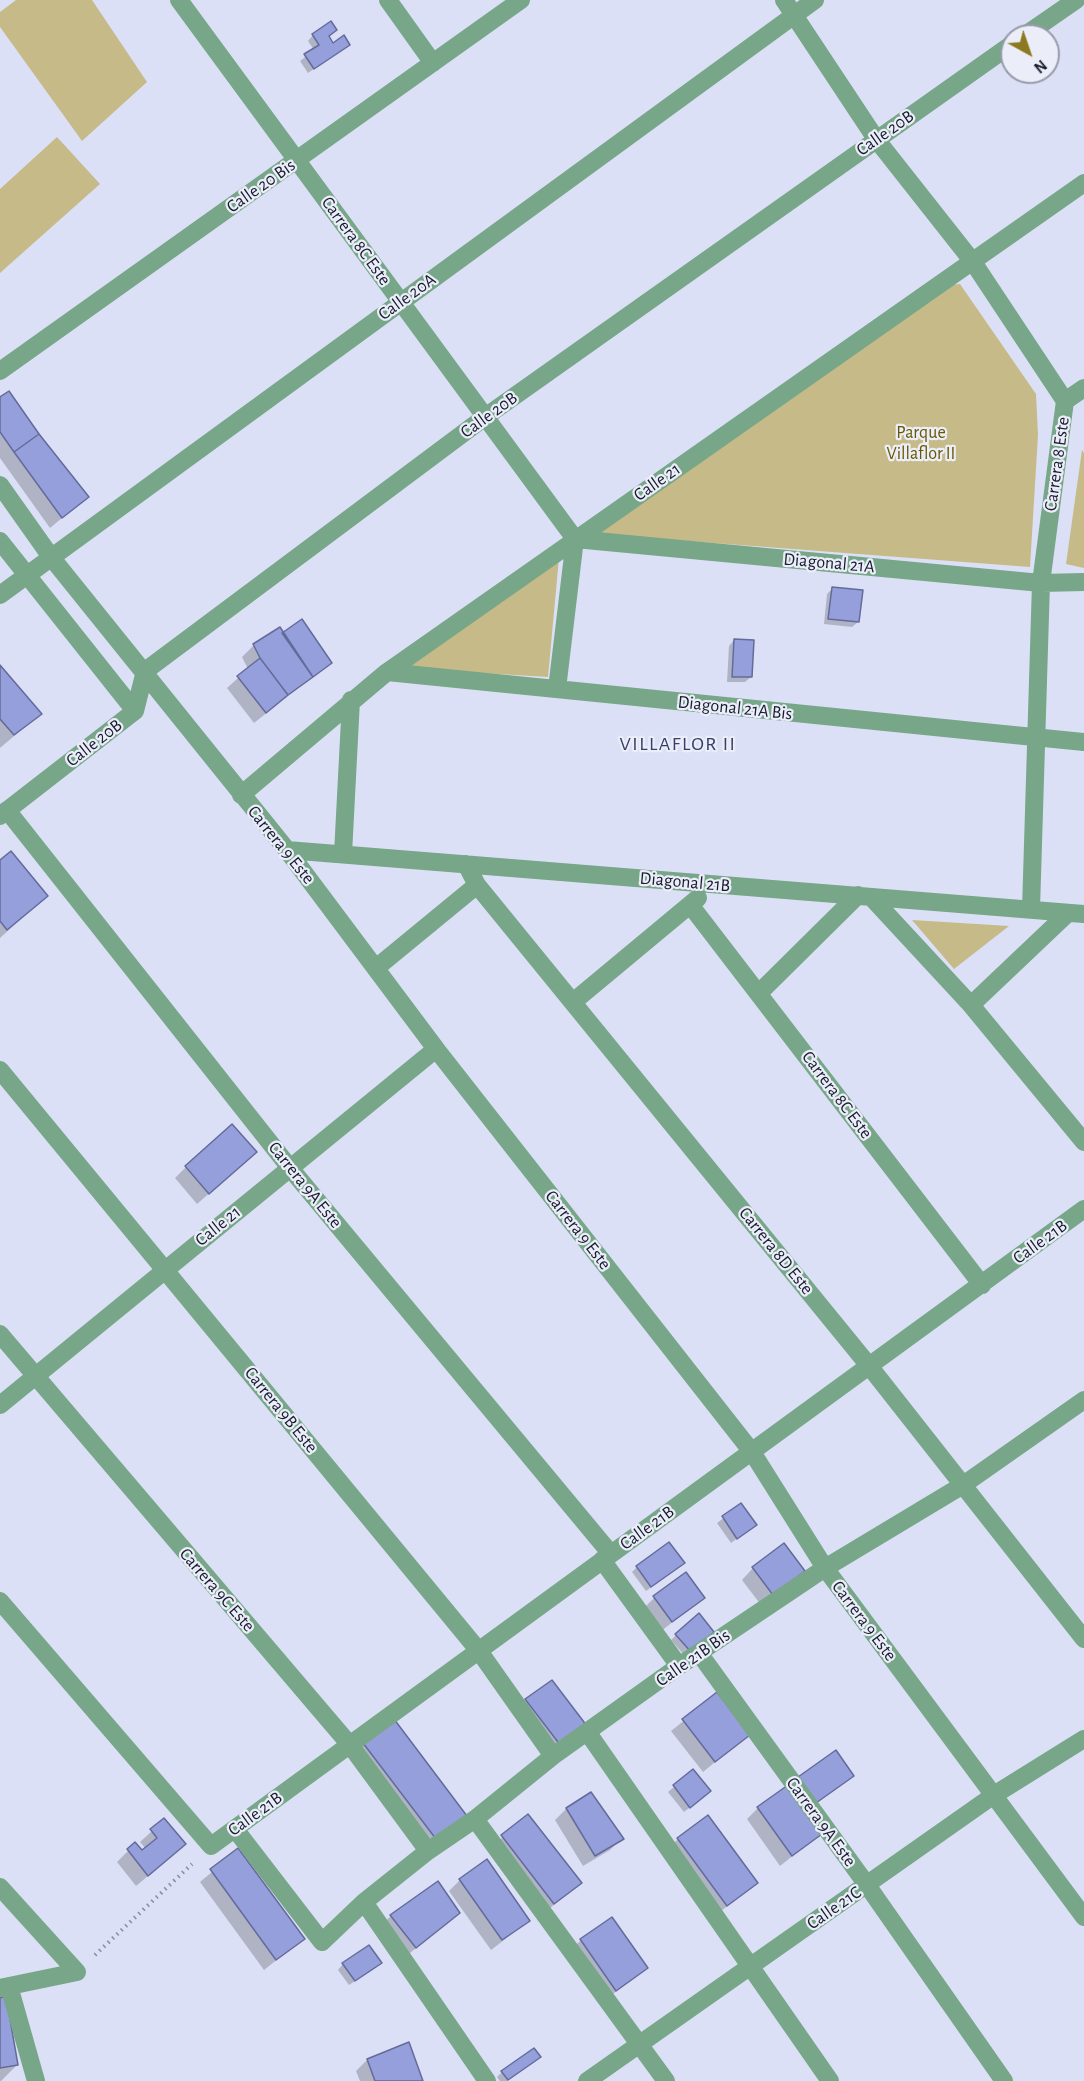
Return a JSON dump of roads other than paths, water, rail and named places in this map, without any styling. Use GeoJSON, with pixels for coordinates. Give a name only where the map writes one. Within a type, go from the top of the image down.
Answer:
{"type":"FeatureCollection","features":[{"type":"Feature","properties":{"kind":"street","name":"Carrera 8C Este"},"geometry":{"type":"LineString","coordinates":[[179,0],[575,539]]}},
{"type":"Feature","properties":{"kind":"street"},"geometry":{"type":"LineString","coordinates":[[388,0],[433,63]]}},
{"type":"Feature","properties":{"kind":"street","name":"Calle 20 Bis"},"geometry":{"type":"LineString","coordinates":[[0,371],[521,0]]}},
{"type":"Feature","properties":{"kind":"street","name":"Calle 20A"},"geometry":{"type":"LineString","coordinates":[[0,595],[401,302],[789,7],[815,0]]}},
{"type":"Feature","properties":{"kind":"street"},"geometry":{"type":"LineString","coordinates":[[1041,24],[1076,0]]}},
{"type":"Feature","properties":{"kind":"street","name":"Carrera 8 Este"},"geometry":{"type":"LineString","coordinates":[[789,7],[876,139],[973,262],[1065,401],[1041,583],[1030,909]]}},
{"type":"Feature","properties":{"kind":"street","name":"Calle 20B"},"geometry":{"type":"LineString","coordinates":[[3,813],[135,711],[145,671],[485,417],[1000,52]]}},
{"type":"Feature","properties":{"kind":"street","name":"Calle 21"},"geometry":{"type":"LineString","coordinates":[[241,795],[351,699],[387,672],[1084,183]]}},
{"type":"Feature","properties":{"kind":"street"},"geometry":{"type":"LineString","coordinates":[[1065,401],[1084,388]]}},
{"type":"Feature","properties":{"kind":"street"},"geometry":{"type":"LineString","coordinates":[[0,485],[51,557]]}},
{"type":"Feature","properties":{"kind":"street"},"geometry":{"type":"LineString","coordinates":[[557,689],[575,539]]}},
{"type":"Feature","properties":{"kind":"street","name":"Diagonal 21A"},"geometry":{"type":"LineString","coordinates":[[575,539],[1041,583],[1084,582]]}},
{"type":"Feature","properties":{"kind":"street"},"geometry":{"type":"LineString","coordinates":[[0,541],[135,711]]}},
{"type":"Feature","properties":{"kind":"street","name":"Carrera 9 Este"},"geometry":{"type":"LineString","coordinates":[[51,557],[287,850],[436,1049],[752,1452],[825,1568],[1084,1917]]}},
{"type":"Feature","properties":{"kind":"street","name":"Diagonal 21A Bis"},"geometry":{"type":"LineString","coordinates":[[387,672],[1035,739],[1084,742]]}},
{"type":"Feature","properties":{"kind":"street"},"geometry":{"type":"LineString","coordinates":[[343,854],[351,699]]}},
{"type":"Feature","properties":{"kind":"street","name":"Carrera 9A Este"},"geometry":{"type":"LineString","coordinates":[[3,813],[606,1557],[680,1666]]}},
{"type":"Feature","properties":{"kind":"street","name":"Diagonal 21B"},"geometry":{"type":"LineString","coordinates":[[287,850],[1030,909],[1079,915]]}},
{"type":"Feature","properties":{"kind":"street","name":"Carrera 8D Este"},"geometry":{"type":"LineString","coordinates":[[466,864],[477,885],[870,1366],[1084,1639]]}},
{"type":"Feature","properties":{"kind":"street"},"geometry":{"type":"LineString","coordinates":[[573,1002],[691,906],[711,884]]}},
{"type":"Feature","properties":{"kind":"street"},"geometry":{"type":"LineString","coordinates":[[376,968],[477,885]]}},
{"type":"Feature","properties":{"kind":"street"},"geometry":{"type":"LineString","coordinates":[[759,993],[864,896],[971,1005],[1084,1142]]}},
{"type":"Feature","properties":{"kind":"street","name":"Carrera 8C Este"},"geometry":{"type":"LineString","coordinates":[[691,906],[982,1285]]}},
{"type":"Feature","properties":{"kind":"street"},"geometry":{"type":"LineString","coordinates":[[971,1005],[1079,915]]}},
{"type":"Feature","properties":{"kind":"street","name":"Calle 21"},"geometry":{"type":"LineString","coordinates":[[0,1405],[436,1049]]}},
{"type":"Feature","properties":{"kind":"street","name":"Carrera 9B Este"},"geometry":{"type":"LineString","coordinates":[[0,1070],[479,1651],[553,1756]]}},
{"type":"Feature","properties":{"kind":"street","name":"Calle 21B"},"geometry":{"type":"LineString","coordinates":[[0,1601],[211,1846],[1084,1209]]}},
{"type":"Feature","properties":{"kind":"street","name":"Carrera 9C Este"},"geometry":{"type":"LineString","coordinates":[[0,1334],[350,1745],[428,1851]]}},
{"type":"Feature","properties":{"kind":"street","name":"Calle 21B Bis"},"geometry":{"type":"LineString","coordinates":[[235,1829],[322,1942],[364,1902],[428,1851],[475,1819],[553,1756],[680,1666],[825,1568],[963,1485],[1084,1401]]}},
{"type":"Feature","properties":{"kind":"street","name":"Carrera 9A Este"},"geometry":{"type":"LineString","coordinates":[[699,1653],[867,1885],[1004,2081]]}},
{"type":"Feature","properties":{"kind":"street"},"geometry":{"type":"LineString","coordinates":[[588,1733],[830,2081]]}},
{"type":"Feature","properties":{"kind":"street","name":"Calle 21C"},"geometry":{"type":"LineString","coordinates":[[587,2081],[994,1795],[1084,1739]]}},
{"type":"Feature","properties":{"kind":"street"},"geometry":{"type":"LineString","coordinates":[[475,1819],[666,2081]]}},
{"type":"Feature","properties":{"kind":"street"},"geometry":{"type":"LineString","coordinates":[[0,1887],[76,1972],[5,1987],[36,2081]]}},
{"type":"Feature","properties":{"kind":"street"},"geometry":{"type":"LineString","coordinates":[[364,1902],[487,2081]]}},
{"type":"Feature","properties":{"kind":"district","name":"VILLAFLOR II"},"geometry":{"type":"Point","coordinates":[678,744]}},
{"type":"Feature","properties":{"kind":"park label","name":"Parque Villaflor II"},"geometry":{"type":"Point","coordinates":[921,443]}}]}
